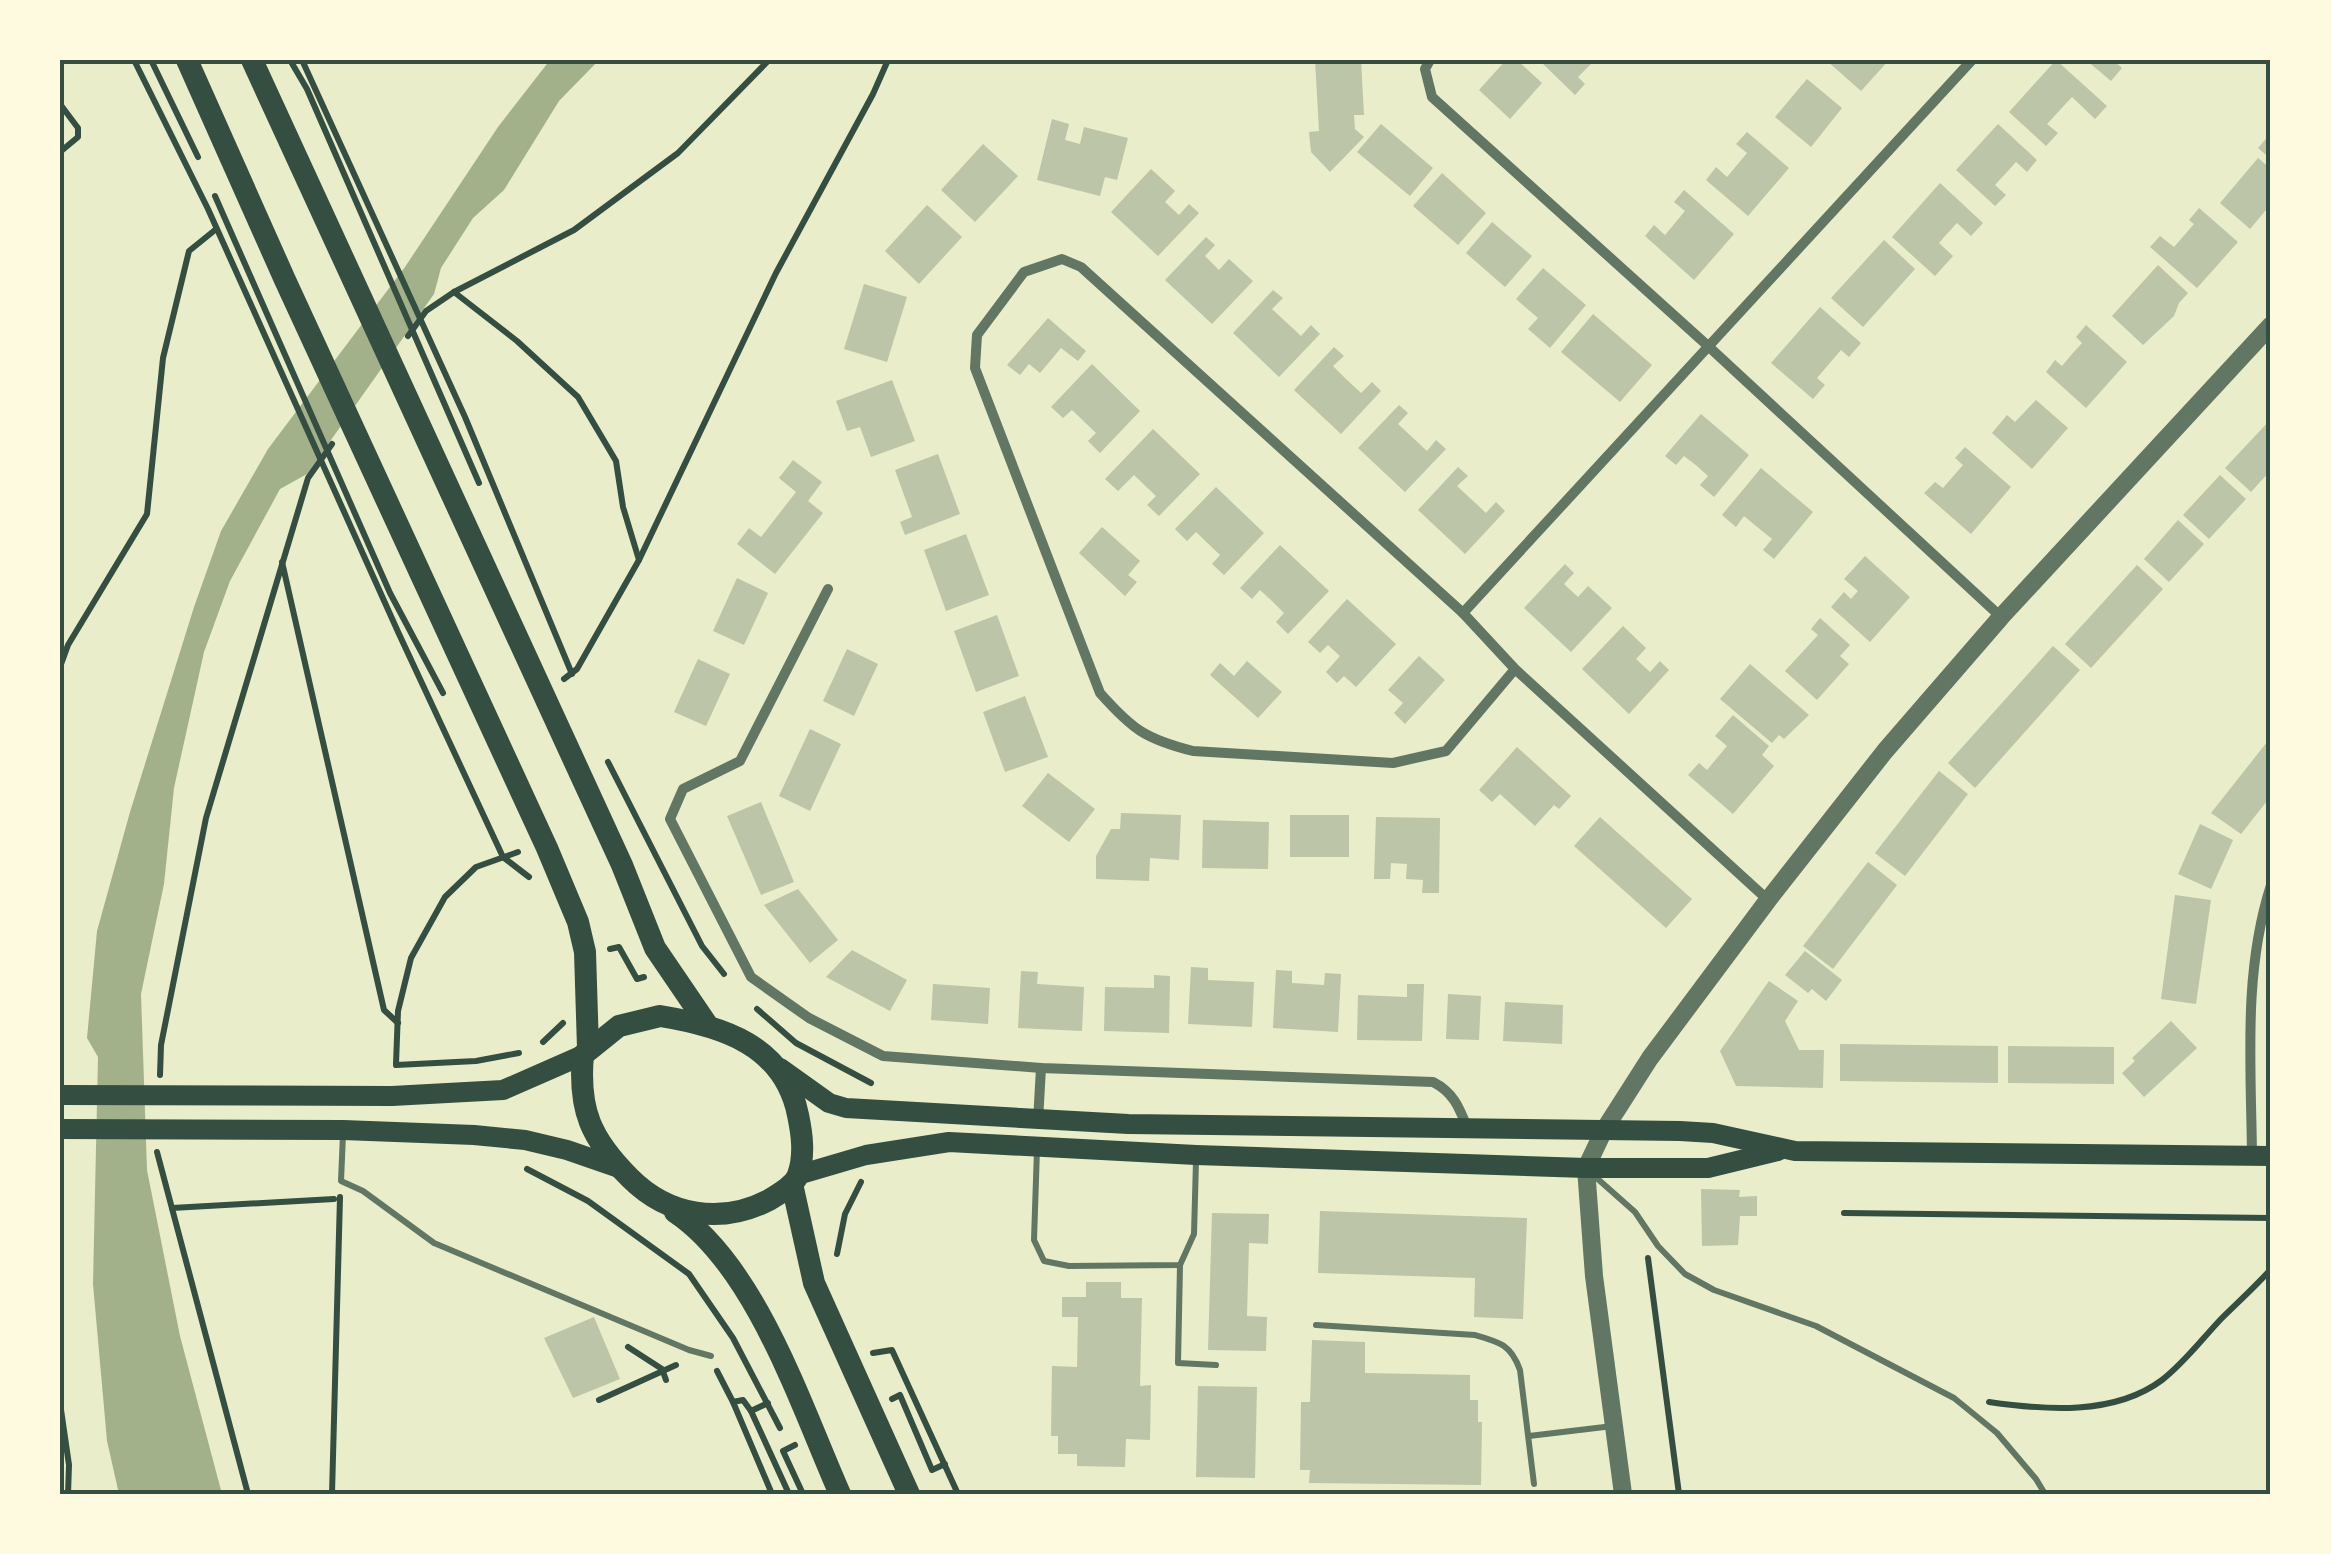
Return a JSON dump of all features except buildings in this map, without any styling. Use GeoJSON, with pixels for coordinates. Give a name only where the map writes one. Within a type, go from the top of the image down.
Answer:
{"type":"FeatureCollection","features":[{"type":"Feature","properties":{"kind":"highway"},"geometry":{"type":"LineString","coordinates":[[187,60],[548,848],[578,922],[588,975],[586,1052],[580,1087],[585,1114],[598,1140],[622,1170],[694,1225],[737,1275],[775,1347],[840,1494]]}},
{"type":"Feature","properties":{"kind":"highway"},"geometry":{"type":"LineString","coordinates":[[252,60],[622,866],[655,948],[706,1023]]}},
{"type":"Feature","properties":{"kind":"highway"},"geometry":{"type":"LineString","coordinates":[[586,1052],[620,1026],[660,1016],[706,1023],[738,1038],[780,1068],[795,1098],[804,1139],[795,1179],[814,1283],[909,1494]]}},
{"type":"Feature","properties":{"kind":"highway"},"geometry":{"type":"LineString","coordinates":[[664,1205],[694,1213],[727,1214],[754,1207],[795,1179]]}},
{"type":"Feature","properties":{"kind":"main road"},"geometry":{"type":"LineString","coordinates":[[60,1094],[392,1096],[503,1090],[586,1052]]}},
{"type":"Feature","properties":{"kind":"main road"},"geometry":{"type":"LineString","coordinates":[[780,1068],[828,1102],[846,1108],[1038,1120],[1712,1132],[1780,1150],[2262,1156]]}},
{"type":"Feature","properties":{"kind":"main road"},"geometry":{"type":"LineString","coordinates":[[1038,1120],[1038,1148]]}},
{"type":"Feature","properties":{"kind":"main road"},"geometry":{"type":"LineString","coordinates":[[60,1129],[343,1130],[525,1140],[622,1170]]}},
{"type":"Feature","properties":{"kind":"main road"},"geometry":{"type":"LineString","coordinates":[[795,1179],[866,1155],[949,1142],[1196,1156],[1586,1168],[1708,1168],[1780,1150]]}},
{"type":"Feature","properties":{"kind":"street"},"geometry":{"type":"LineString","coordinates":[[1430,60],[1425,69],[1432,97],[2001,618]]}},
{"type":"Feature","properties":{"kind":"street"},"geometry":{"type":"LineString","coordinates":[[1463,612],[1972,60]]}},
{"type":"Feature","properties":{"kind":"street"},"geometry":{"type":"LineString","coordinates":[[1515,669],[1446,750],[1393,763],[1193,750],[1161,743],[1128,725],[1100,692],[1086,656],[975,368],[977,335],[1024,272],[1062,259],[1081,267],[1463,612],[1515,669],[1768,900]]}},
{"type":"Feature","properties":{"kind":"street"},"geometry":{"type":"LineString","coordinates":[[1623,1494],[1594,1276],[1586,1168],[1604,1130],[1650,1058],[1885,751],[2001,618],[2271,325]]}},
{"type":"Feature","properties":{"kind":"street"},"geometry":{"type":"LineString","coordinates":[[828,589],[740,760],[683,789],[670,819],[751,977],[810,1018],[883,1056],[1042,1068],[1433,1082],[1445,1088],[1456,1102],[1467,1127]]}},
{"type":"Feature","properties":{"kind":"street"},"geometry":{"type":"LineString","coordinates":[[2262,1156],[2251,996],[2258,927],[2271,885]]}},
{"type":"Feature","properties":{"kind":"street"},"geometry":{"type":"LineString","coordinates":[[1038,1120],[1042,1068]]}},
{"type":"Feature","properties":{"kind":"lane"},"geometry":{"type":"LineString","coordinates":[[343,1130],[341,1180],[363,1191],[434,1243],[711,1356]]}},
{"type":"Feature","properties":{"kind":"lane"},"geometry":{"type":"LineString","coordinates":[[1038,1148],[1034,1240],[1044,1260],[1069,1266],[1180,1265]]}},
{"type":"Feature","properties":{"kind":"lane"},"geometry":{"type":"LineString","coordinates":[[1196,1156],[1194,1234],[1180,1265],[1178,1362],[1216,1365]]}},
{"type":"Feature","properties":{"kind":"lane"},"geometry":{"type":"LineString","coordinates":[[1586,1168],[1635,1212],[1658,1246],[1686,1274],[1714,1290],[1816,1326],[1954,1398],[1997,1433],[2044,1494]]}},
{"type":"Feature","properties":{"kind":"lane"},"geometry":{"type":"LineString","coordinates":[[1316,1325],[1475,1335],[1514,1352],[1520,1370],[1534,1484]]}},
{"type":"Feature","properties":{"kind":"lane"},"geometry":{"type":"LineString","coordinates":[[1529,1436],[1615,1426]]}},
{"type":"Feature","properties":{"kind":"path"},"geometry":{"type":"LineString","coordinates":[[134,60],[281,372],[414,644],[450,708]]}},
{"type":"Feature","properties":{"kind":"path"},"geometry":{"type":"LineString","coordinates":[[151,60],[204,170]]}},
{"type":"Feature","properties":{"kind":"path"},"geometry":{"type":"LineString","coordinates":[[290,60],[308,89],[434,349],[573,696]]}},
{"type":"Feature","properties":{"kind":"path"},"geometry":{"type":"LineString","coordinates":[[302,60],[437,384]]}},
{"type":"Feature","properties":{"kind":"path"},"geometry":{"type":"LineString","coordinates":[[426,311],[454,292],[574,230],[678,153],[769,60]]}},
{"type":"Feature","properties":{"kind":"path"},"geometry":{"type":"LineString","coordinates":[[568,677],[639,560],[776,272],[888,60]]}},
{"type":"Feature","properties":{"kind":"path"},"geometry":{"type":"LineString","coordinates":[[60,104],[78,128],[78,137],[60,152]]}},
{"type":"Feature","properties":{"kind":"path"},"geometry":{"type":"LineString","coordinates":[[210,185],[331,472],[503,857],[529,878]]}},
{"type":"Feature","properties":{"kind":"path"},"geometry":{"type":"LineString","coordinates":[[60,667],[68,645],[147,514],[163,358],[189,251],[215,230]]}},
{"type":"Feature","properties":{"kind":"path"},"geometry":{"type":"LineString","coordinates":[[454,292],[518,341],[578,397],[616,460],[623,507],[639,560]]}},
{"type":"Feature","properties":{"kind":"path"},"geometry":{"type":"LineString","coordinates":[[160,1081],[160,1045],[206,818],[308,478]]}},
{"type":"Feature","properties":{"kind":"path"},"geometry":{"type":"LineString","coordinates":[[282,561],[384,1010],[398,1023]]}},
{"type":"Feature","properties":{"kind":"path"},"geometry":{"type":"LineString","coordinates":[[599,746],[702,946],[689,953]]}},
{"type":"Feature","properties":{"kind":"path"},"geometry":{"type":"LineString","coordinates":[[518,852],[476,868],[445,897],[411,958],[398,1023],[396,1065],[476,1060],[523,1052]]}},
{"type":"Feature","properties":{"kind":"path"},"geometry":{"type":"LineString","coordinates":[[601,951],[620,948],[637,979],[655,973]]}},
{"type":"Feature","properties":{"kind":"path"},"geometry":{"type":"LineString","coordinates":[[536,1046],[549,1039],[567,1019]]}},
{"type":"Feature","properties":{"kind":"path"},"geometry":{"type":"LineString","coordinates":[[158,1135],[158,1153],[248,1494]]}},
{"type":"Feature","properties":{"kind":"path"},"geometry":{"type":"LineString","coordinates":[[513,1166],[530,1170],[588,1200],[689,1274],[734,1338],[800,1463],[811,1494]]}},
{"type":"Feature","properties":{"kind":"path"},"geometry":{"type":"LineString","coordinates":[[838,1267],[836,1248],[845,1214],[862,1184],[878,1178]]}},
{"type":"Feature","properties":{"kind":"path"},"geometry":{"type":"LineString","coordinates":[[332,1494],[341,1180]]}},
{"type":"Feature","properties":{"kind":"path"},"geometry":{"type":"LineString","coordinates":[[172,1208],[340,1199]]}},
{"type":"Feature","properties":{"kind":"path"},"geometry":{"type":"LineString","coordinates":[[1844,1213],[2271,1218]]}},
{"type":"Feature","properties":{"kind":"path"},"geometry":{"type":"LineString","coordinates":[[1658,1246],[1646,1260],[1679,1494]]}},
{"type":"Feature","properties":{"kind":"path"},"geometry":{"type":"LineString","coordinates":[[1954,1398],[2033,1408],[2076,1408],[2136,1393],[2161,1381],[2271,1270]]}},
{"type":"Feature","properties":{"kind":"path"},"geometry":{"type":"LineString","coordinates":[[866,1336],[881,1371]]}},
{"type":"Feature","properties":{"kind":"path"},"geometry":{"type":"LineString","coordinates":[[617,1339],[662,1370],[666,1380]]}},
{"type":"Feature","properties":{"kind":"path"},"geometry":{"type":"LineString","coordinates":[[874,1353],[892,1350],[958,1494]]}},
{"type":"Feature","properties":{"kind":"path"},"geometry":{"type":"LineString","coordinates":[[598,1400],[662,1370],[711,1356],[772,1494]]}},
{"type":"Feature","properties":{"kind":"path"},"geometry":{"type":"LineString","coordinates":[[888,1388],[926,1476]]}},
{"type":"Feature","properties":{"kind":"path"},"geometry":{"type":"LineString","coordinates":[[900,1396],[932,1470],[945,1464]]}},
{"type":"Feature","properties":{"kind":"path"},"geometry":{"type":"LineString","coordinates":[[733,1402],[743,1400],[751,1411],[790,1494]]}},
{"type":"Feature","properties":{"kind":"path"},"geometry":{"type":"LineString","coordinates":[[60,1403],[68,1494]]}},
{"type":"Feature","properties":{"kind":"path"},"geometry":{"type":"LineString","coordinates":[[751,1411],[768,1403]]}},
{"type":"Feature","properties":{"kind":"path"},"geometry":{"type":"LineString","coordinates":[[782,1451],[803,1494]]}},
{"type":"Feature","properties":{"kind":"shaded area"},"geometry":{"type":"Polygon","coordinates":[[[550,60],[599,60],[559,101],[504,190],[473,218],[441,268],[434,294],[307,474],[280,489],[230,581],[204,652],[174,788],[164,884],[141,994],[147,1170],[180,1336],[222,1494],[119,1494],[107,1441],[93,1284],[98,1057],[87,1038],[97,931],[130,812],[221,531],[268,449],[405,267],[498,127],[550,60]]]}}]}
